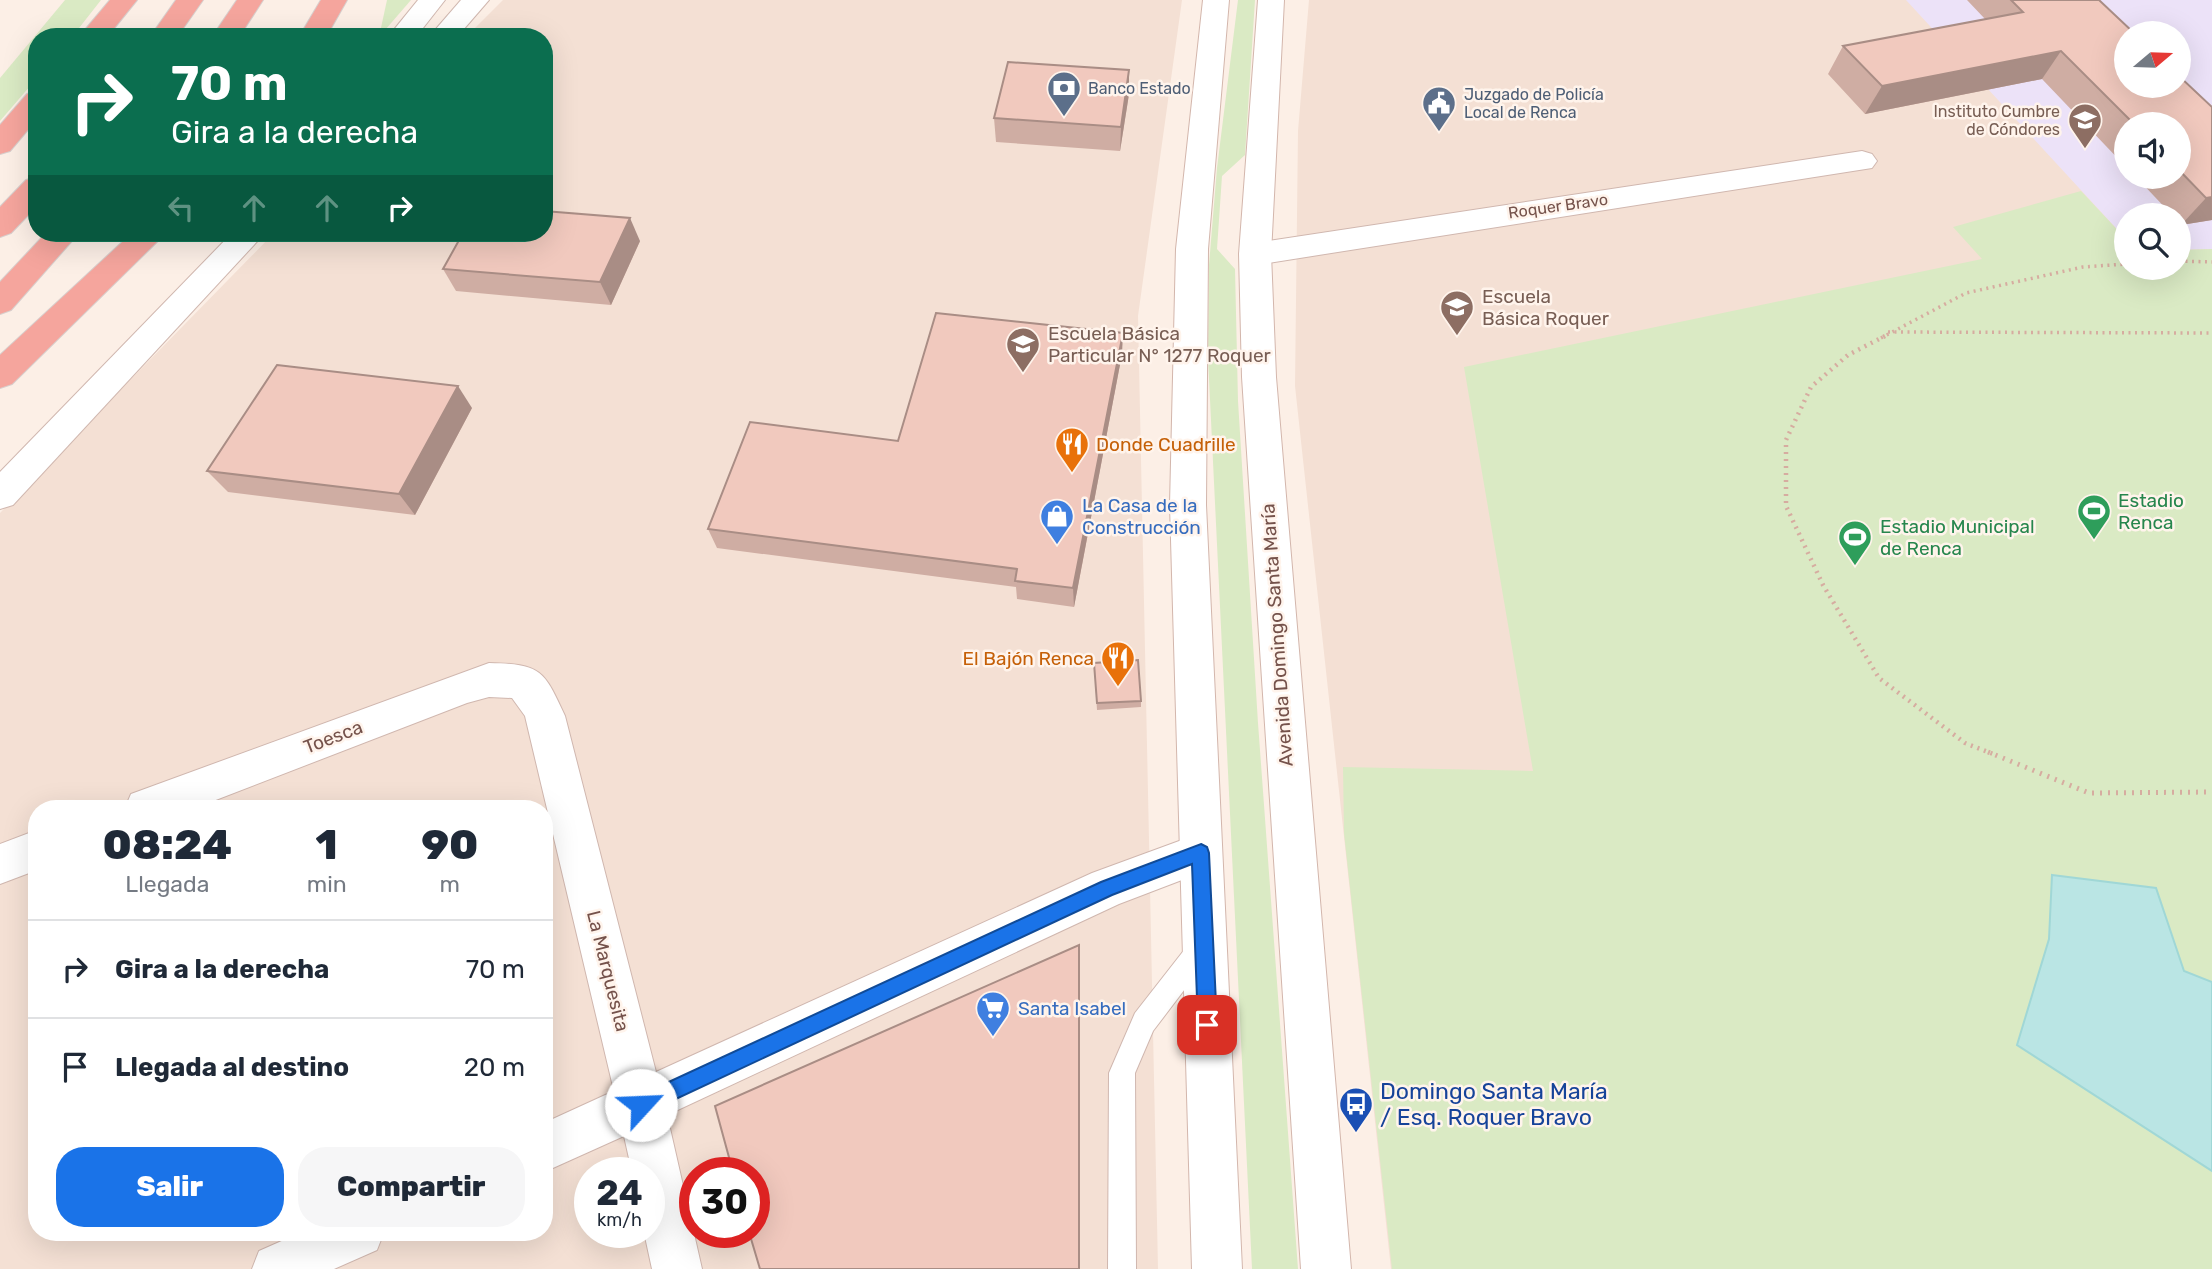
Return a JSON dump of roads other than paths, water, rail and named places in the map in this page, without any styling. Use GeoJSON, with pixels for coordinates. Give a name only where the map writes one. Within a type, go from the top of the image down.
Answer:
{"type":"FeatureCollection","features":[{"type":"Feature","properties":{"kind":"highway"},"geometry":{"type":"LineString","coordinates":[[100,28],[124,0]]}},
{"type":"Feature","properties":{"kind":"highway"},"geometry":{"type":"LineString","coordinates":[[170,28],[190,0]]}},
{"type":"Feature","properties":{"kind":"highway"},"geometry":{"type":"LineString","coordinates":[[231,28],[250,0]]}},
{"type":"Feature","properties":{"kind":"highway"},"geometry":{"type":"LineString","coordinates":[[317,28],[334,0]]}},
{"type":"Feature","properties":{"kind":"highway"},"geometry":{"type":"LineString","coordinates":[[0,144],[28,111]]}},
{"type":"Feature","properties":{"kind":"highway"},"geometry":{"type":"LineString","coordinates":[[0,226],[28,196]]}},
{"type":"Feature","properties":{"kind":"highway"},"geometry":{"type":"LineString","coordinates":[[0,302],[56,242]]}},
{"type":"Feature","properties":{"kind":"highway"},"geometry":{"type":"LineString","coordinates":[[0,375],[141,242]]}},
{"type":"Feature","properties":{"kind":"main road"},"geometry":{"type":"LineString","coordinates":[[409,28],[432,0]]}},
{"type":"Feature","properties":{"kind":"main road"},"geometry":{"type":"LineString","coordinates":[[450,28],[476,0]]}},
{"type":"Feature","properties":{"kind":"main road"},"geometry":{"type":"LineString","coordinates":[[1216,0],[1192,249],[1188,505],[1217,1269]]}},
{"type":"Feature","properties":{"kind":"main road","name":"Avenida Domingo Santa María"},"geometry":{"type":"LineString","coordinates":[[1271,0],[1255,254],[1269,525],[1326,1269]]}},
{"type":"Feature","properties":{"kind":"main road","name":"Roquer Bravo"},"geometry":{"type":"LineString","coordinates":[[1255,254],[1862,161]]}},
{"type":"Feature","properties":{"kind":"main road"},"geometry":{"type":"LineString","coordinates":[[0,495],[241,242]]}},
{"type":"Feature","properties":{"kind":"main road","name":"Toesca"},"geometry":{"type":"LineString","coordinates":[[167,800],[464,687],[489,680],[522,681]]}},
{"type":"Feature","properties":{"kind":"main road","name":"La Marquesita"},"geometry":{"type":"LineString","coordinates":[[522,681],[537,698],[545,716],[641,1105],[677,1269]]}},
{"type":"Feature","properties":{"kind":"main road"},"geometry":{"type":"LineString","coordinates":[[0,864],[28,853]]}},
{"type":"Feature","properties":{"kind":"main road"},"geometry":{"type":"LineString","coordinates":[[553,1144],[1107,888],[1201,853]]}},
{"type":"Feature","properties":{"kind":"main road"},"geometry":{"type":"LineString","coordinates":[[277,1269],[339,1241]]}},
{"type":"Feature","properties":{"kind":"lane"},"geometry":{"type":"LineString","coordinates":[[1122,1269],[1122,1073],[1127,1053],[1143,1020],[1204,943]]}},
{"type":"Feature","properties":{"kind":"water"},"geometry":{"type":"Polygon","coordinates":[[[2052,875],[2156,888],[2184,971],[2212,982],[2212,1171],[2017,1045],[2049,939],[2052,875]]]}},
{"type":"Feature","properties":{"kind":"place","name":"Banco Estado"},"geometry":{"type":"Point","coordinates":[1064,118]}},
{"type":"Feature","properties":{"kind":"place","name":"Juzgado de Policía Local de Renca"},"geometry":{"type":"Point","coordinates":[1439,133]}},
{"type":"Feature","properties":{"kind":"place","name":"Instituto Cumbre de Cóndores"},"geometry":{"type":"Point","coordinates":[2085,150]}},
{"type":"Feature","properties":{"kind":"place","name":"Escuela Básica Roquer"},"geometry":{"type":"Point","coordinates":[1457,337]}},
{"type":"Feature","properties":{"kind":"place","name":"Escuela Básica Particular N° 1277 Roquer"},"geometry":{"type":"Point","coordinates":[1023,374]}},
{"type":"Feature","properties":{"kind":"place","name":"Donde Cuadrille"},"geometry":{"type":"Point","coordinates":[1072,474]}},
{"type":"Feature","properties":{"kind":"place","name":"Estadio Renca"},"geometry":{"type":"Point","coordinates":[2094,541]}},
{"type":"Feature","properties":{"kind":"place","name":"La Casa de la Construcción"},"geometry":{"type":"Point","coordinates":[1057,546]}},
{"type":"Feature","properties":{"kind":"place","name":"Estadio Municipal de Renca"},"geometry":{"type":"Point","coordinates":[1855,567]}},
{"type":"Feature","properties":{"kind":"place","name":"El Bajón Renca"},"geometry":{"type":"Point","coordinates":[1118,688]}},
{"type":"Feature","properties":{"kind":"place","name":"Santa Isabel"},"geometry":{"type":"Point","coordinates":[993,1038]}},
{"type":"Feature","properties":{"kind":"place","name":"Domingo Santa María / Esq. Roquer Bravo"},"geometry":{"type":"Point","coordinates":[1356,1134]}}]}
